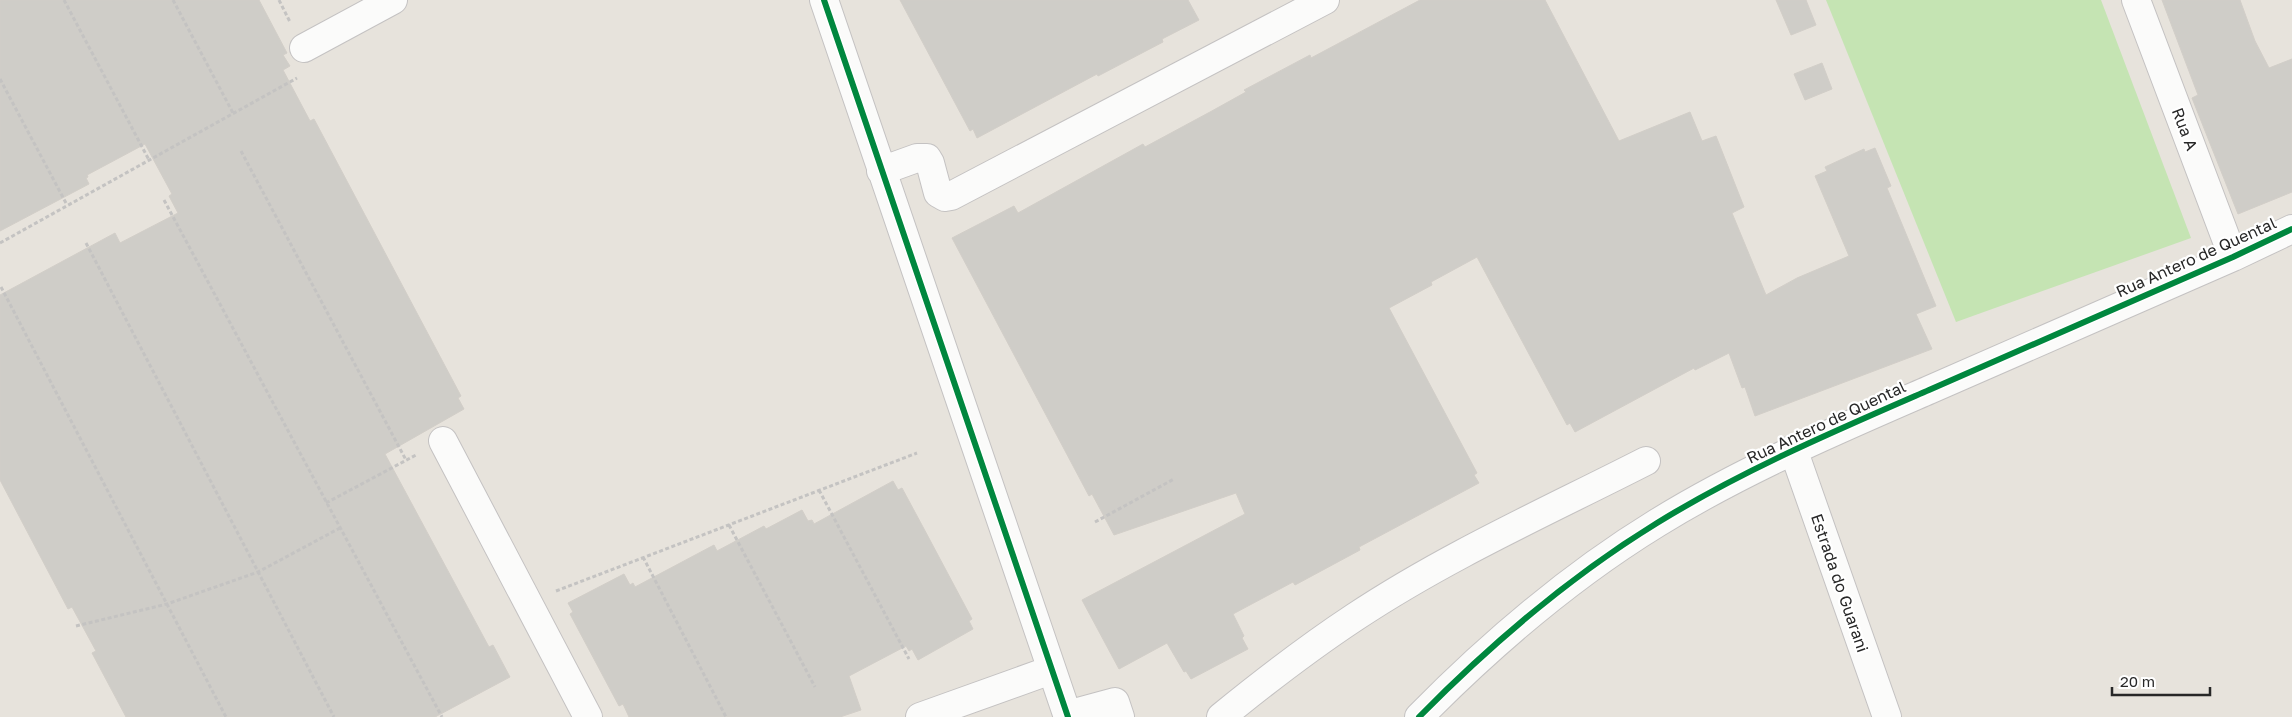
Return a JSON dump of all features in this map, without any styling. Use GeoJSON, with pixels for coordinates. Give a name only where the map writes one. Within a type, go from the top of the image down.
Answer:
{"type":"FeatureCollection","features":[{"type":"Feature","properties":{"kind":"street"},"geometry":{"type":"LineString","coordinates":[[304,48],[393,0]]}},
{"type":"Feature","properties":{"kind":"street"},"geometry":{"type":"LineString","coordinates":[[824,0],[1068,716],[1115,702],[1120,717]]}},
{"type":"Feature","properties":{"kind":"street"},"geometry":{"type":"LineString","coordinates":[[881,171],[917,158],[927,158],[938,193],[945,197],[951,196],[1325,0]]}},
{"type":"Feature","properties":{"kind":"street","name":"Rua A"},"geometry":{"type":"LineString","coordinates":[[2136,0],[2233,257]]}},
{"type":"Feature","properties":{"kind":"street","name":"Rua Antero de Quental"},"geometry":{"type":"LineString","coordinates":[[1419,717],[1464,672],[1523,618],[1584,572],[1658,522],[1793,449],[2233,257],[2292,229]]}},
{"type":"Feature","properties":{"kind":"street"},"geometry":{"type":"LineString","coordinates":[[443,441],[588,717]]}},
{"type":"Feature","properties":{"kind":"street","name":"Estrada do Guarani"},"geometry":{"type":"LineString","coordinates":[[1793,449],[1887,717]]}},
{"type":"Feature","properties":{"kind":"street"},"geometry":{"type":"LineString","coordinates":[[1221,717],[1278,671],[1354,617],[1450,560],[1646,461]]}},
{"type":"Feature","properties":{"kind":"street"},"geometry":{"type":"LineString","coordinates":[[920,717],[1052,670]]}},
{"type":"Feature","properties":{"kind":"path"},"geometry":{"type":"LineString","coordinates":[[64,0],[149,160]]}},
{"type":"Feature","properties":{"kind":"path"},"geometry":{"type":"LineString","coordinates":[[173,0],[234,113]]}},
{"type":"Feature","properties":{"kind":"path"},"geometry":{"type":"LineString","coordinates":[[0,243],[307,72],[304,48]]}},
{"type":"Feature","properties":{"kind":"path"},"geometry":{"type":"LineString","coordinates":[[0,79],[67,205]]}},
{"type":"Feature","properties":{"kind":"path"},"geometry":{"type":"LineString","coordinates":[[241,150],[406,460]]}},
{"type":"Feature","properties":{"kind":"path"},"geometry":{"type":"LineString","coordinates":[[164,200],[442,717]]}},
{"type":"Feature","properties":{"kind":"path"},"geometry":{"type":"LineString","coordinates":[[86,243],[334,717]]}},
{"type":"Feature","properties":{"kind":"path"},"geometry":{"type":"LineString","coordinates":[[1,287],[226,717]]}},
{"type":"Feature","properties":{"kind":"path"},"geometry":{"type":"LineString","coordinates":[[326,503],[443,441]]}},
{"type":"Feature","properties":{"kind":"path"},"geometry":{"type":"LineString","coordinates":[[528,602],[918,453]]}},
{"type":"Feature","properties":{"kind":"path"},"geometry":{"type":"LineString","coordinates":[[1095,522],[1174,479]]}},
{"type":"Feature","properties":{"kind":"path"},"geometry":{"type":"LineString","coordinates":[[820,490],[909,659]]}},
{"type":"Feature","properties":{"kind":"path"},"geometry":{"type":"LineString","coordinates":[[729,525],[815,687]]}},
{"type":"Feature","properties":{"kind":"path"},"geometry":{"type":"LineString","coordinates":[[76,626],[167,604],[258,572],[340,528]]}},
{"type":"Feature","properties":{"kind":"path"},"geometry":{"type":"LineString","coordinates":[[643,557],[726,717]]}},
{"type":"Feature","properties":{"kind":"green space"},"geometry":{"type":"Polygon","coordinates":[[[1826,0],[2101,0],[2191,238],[1956,322],[1826,0]]]}},
{"type":"Feature","properties":{"kind":"building"},"geometry":{"type":"Polygon","coordinates":[[[0,0],[259,0],[287,53],[283,55],[290,66],[283,70],[310,121],[314,119],[461,396],[458,398],[464,409],[385,454],[489,647],[493,645],[510,677],[435,717],[126,717],[92,653],[96,651],[72,607],[68,609],[0,480],[0,295],[115,233],[120,243],[178,213],[169,196],[172,194],[145,144],[87,175],[88,177],[86,178],[89,184],[0,231],[0,0]]]}},
{"type":"Feature","properties":{"kind":"building"},"geometry":{"type":"Polygon","coordinates":[[[900,0],[1188,0],[1199,20],[1162,39],[1163,42],[1098,76],[1097,74],[977,138],[973,129],[970,131],[900,0]]]}},
{"type":"Feature","properties":{"kind":"building"},"geometry":{"type":"Polygon","coordinates":[[[1420,0],[1545,0],[1619,141],[1690,112],[1702,141],[1716,136],[1744,207],[1732,213],[1766,295],[1797,278],[1849,256],[1815,176],[1827,171],[1825,167],[1864,149],[1865,152],[1875,148],[1891,186],[1887,188],[1936,306],[1916,314],[1932,349],[1755,416],[1745,387],[1742,388],[1729,353],[1695,370],[1694,368],[1575,432],[1570,423],[1567,425],[1477,257],[1431,282],[1432,285],[1389,308],[1477,473],[1474,475],[1479,483],[1359,547],[1360,550],[1295,585],[1293,582],[1233,614],[1248,649],[1191,679],[1186,671],[1184,672],[1167,643],[1119,669],[1082,600],[1245,514],[1236,493],[1114,535],[1092,494],[1089,496],[952,238],[1014,206],[1018,213],[1143,144],[1145,147],[1210,112],[1246,92],[1244,90],[1310,55],[1311,58],[1420,0]]]}},
{"type":"Feature","properties":{"kind":"building"},"geometry":{"type":"Polygon","coordinates":[[[1776,0],[1806,0],[1816,25],[1791,35],[1776,0]]]}},
{"type":"Feature","properties":{"kind":"building"},"geometry":{"type":"Polygon","coordinates":[[[2162,0],[2240,0],[2255,41],[2269,68],[2292,59],[2292,192],[2238,214],[2192,98],[2198,95],[2162,0]]]}},
{"type":"Feature","properties":{"kind":"building"},"geometry":{"type":"Polygon","coordinates":[[[1822,63],[1832,89],[1805,100],[1794,74],[1822,63]]]}},
{"type":"Feature","properties":{"kind":"building"},"geometry":{"type":"Polygon","coordinates":[[[893,481],[898,490],[902,488],[972,619],[969,621],[973,629],[918,660],[912,649],[909,651],[906,646],[849,676],[861,710],[840,717],[629,717],[623,704],[619,706],[570,614],[573,612],[568,603],[624,574],[630,585],[633,583],[635,587],[714,545],[717,551],[764,526],[766,529],[802,510],[808,521],[812,520],[814,524],[893,481]]]}},
{"type":"Feature","properties":{"kind":"cycle path"},"geometry":{"type":"LineString","coordinates":[[824,0],[1068,717]]}},
{"type":"Feature","properties":{"kind":"cycle path"},"geometry":{"type":"LineString","coordinates":[[1419,717],[1503,637],[1562,589],[1657,523],[1723,485],[1825,436],[2233,257],[2292,229]]}}]}
